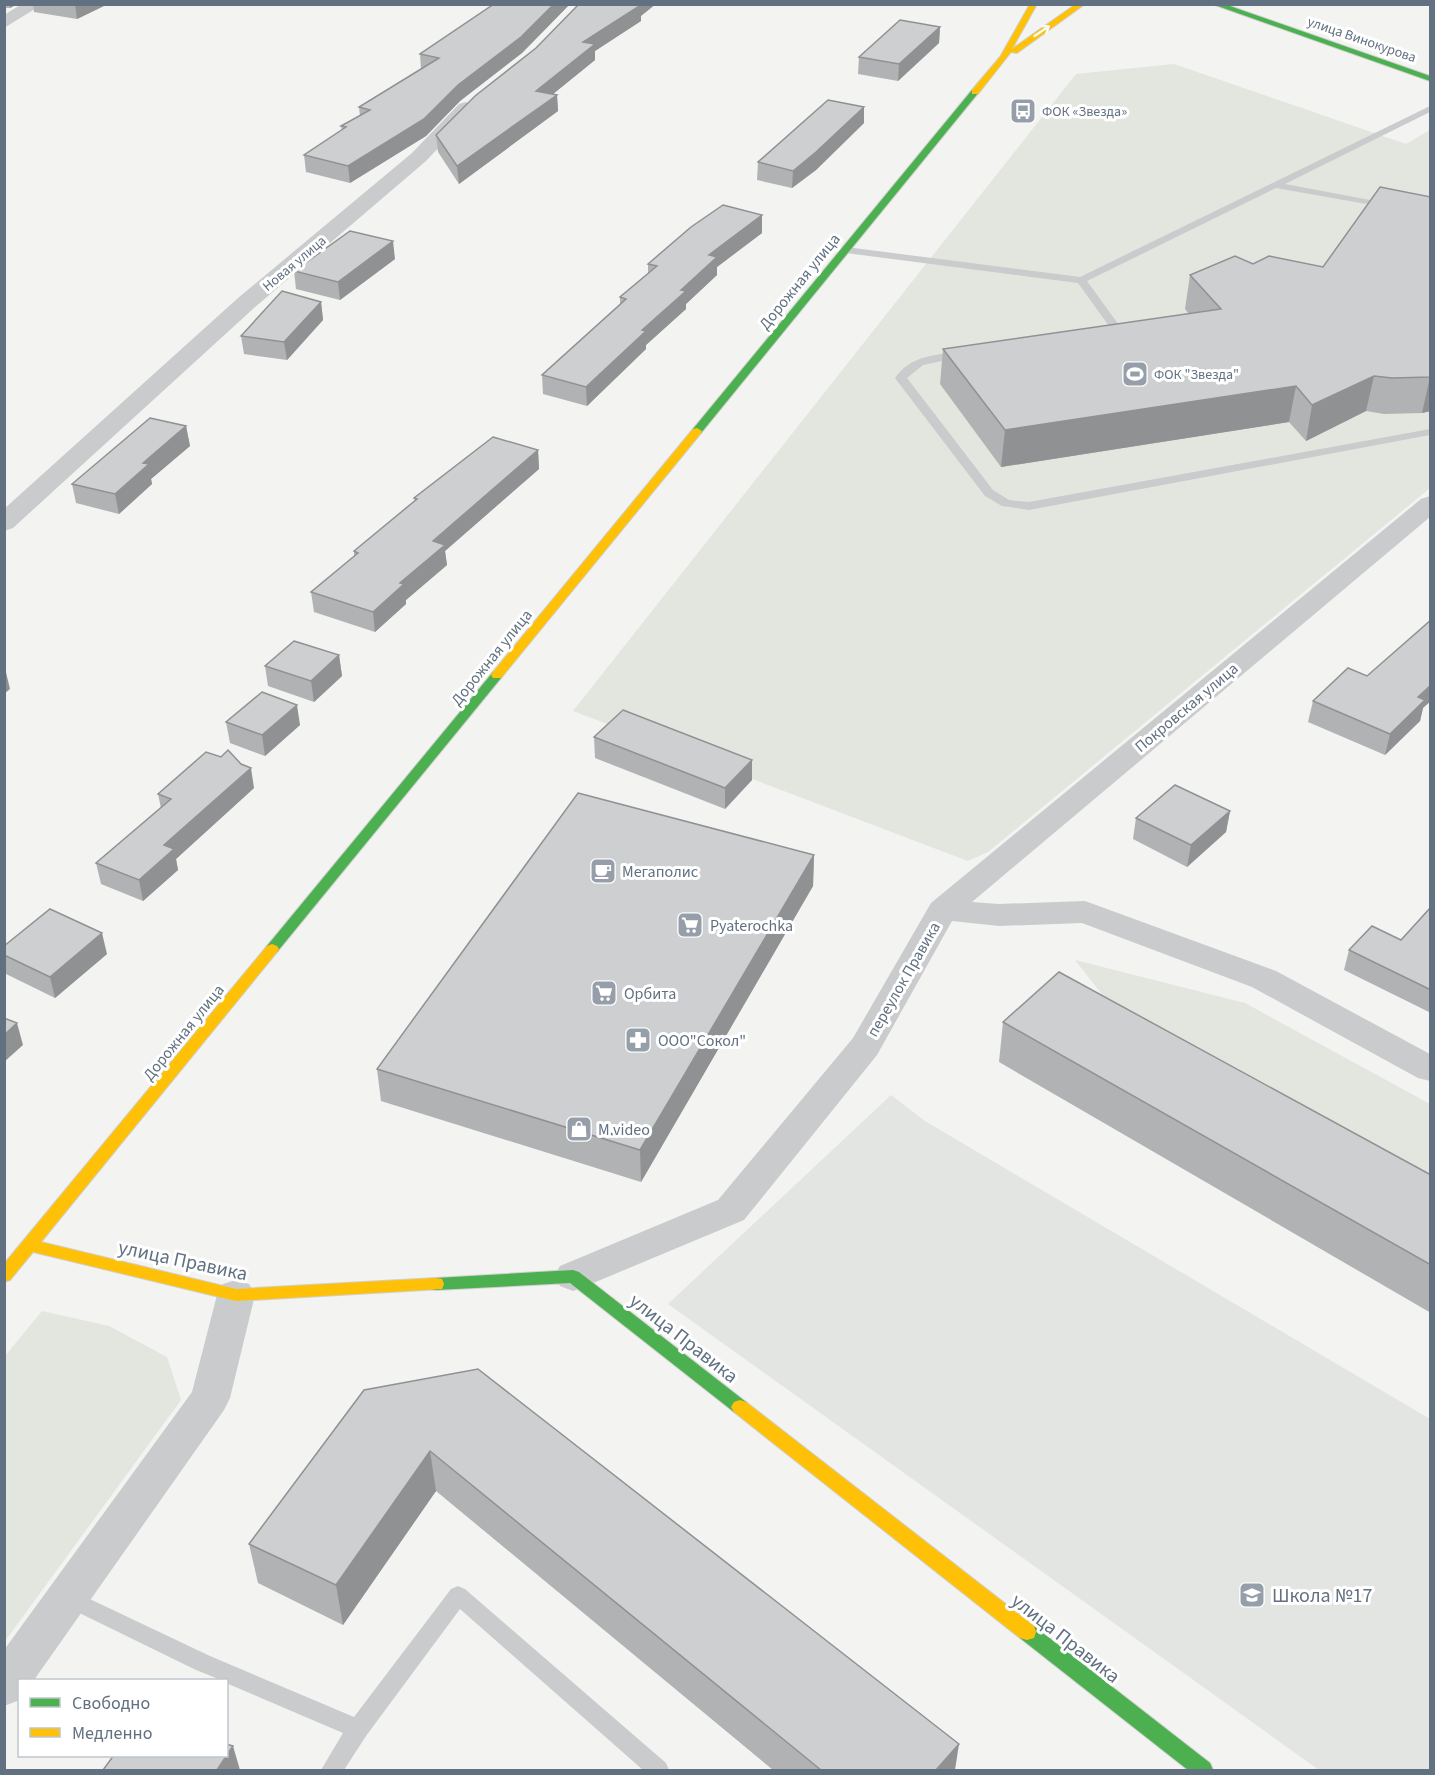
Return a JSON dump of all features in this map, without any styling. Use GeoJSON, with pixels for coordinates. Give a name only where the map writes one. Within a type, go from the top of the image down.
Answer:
{"type":"FeatureCollection","features":[{"type":"Feature","properties":{"kind":"main road"},"geometry":{"type":"LineString","coordinates":[[1003,58],[1029,18],[1034,4]]}},
{"type":"Feature","properties":{"kind":"main road"},"geometry":{"type":"LineString","coordinates":[[1003,58],[1082,4]]}},
{"type":"Feature","properties":{"kind":"main road","name":"улица Винокурова"},"geometry":{"type":"LineString","coordinates":[[1215,4],[1431,79]]}},
{"type":"Feature","properties":{"kind":"main road","name":"Дорожная улица"},"geometry":{"type":"LineString","coordinates":[[4,1276],[1003,58]]}},
{"type":"Feature","properties":{"kind":"main road","name":"улица Правика"},"geometry":{"type":"LineString","coordinates":[[30,1245],[236,1295],[573,1276],[1203,1770]]}},
{"type":"Feature","properties":{"kind":"street"},"geometry":{"type":"LineString","coordinates":[[4,23],[35,4]]}},
{"type":"Feature","properties":{"kind":"street","name":"Новая улица"},"geometry":{"type":"LineString","coordinates":[[4,523],[246,303],[419,157],[468,106],[485,93]]}},
{"type":"Feature","properties":{"kind":"street","name":"Покровская улица"},"geometry":{"type":"LineString","coordinates":[[942,910],[1431,504]]}},
{"type":"Feature","properties":{"kind":"street","name":"переулок Правика"},"geometry":{"type":"LineString","coordinates":[[573,1276],[731,1210],[865,1046],[942,910],[999,915],[1085,912],[1264,979],[1431,1069]]}},
{"type":"Feature","properties":{"kind":"street"},"geometry":{"type":"LineString","coordinates":[[4,1686],[210,1398],[236,1295]]}},
{"type":"Feature","properties":{"kind":"lane"},"geometry":{"type":"LineString","coordinates":[[846,250],[1081,280],[1431,109]]}},
{"type":"Feature","properties":{"kind":"lane"},"geometry":{"type":"LineString","coordinates":[[1275,185],[1397,208]]}},
{"type":"Feature","properties":{"kind":"lane"},"geometry":{"type":"LineString","coordinates":[[1081,280],[1116,328],[1094,332]]}},
{"type":"Feature","properties":{"kind":"lane"},"geometry":{"type":"LineString","coordinates":[[980,351],[922,361],[906,368],[901,378],[989,494],[1006,503],[1029,506],[1431,432]]}},
{"type":"Feature","properties":{"kind":"lane"},"geometry":{"type":"LineString","coordinates":[[332,1770],[358,1729],[459,1595],[658,1770]]}},
{"type":"Feature","properties":{"kind":"lane"},"geometry":{"type":"LineString","coordinates":[[68,1598],[203,1663],[358,1729]]}},
{"type":"Feature","properties":{"kind":"shaded area","name":"ФОК \"Звезда\""},"geometry":{"type":"Polygon","coordinates":[[[1174,64],[1406,144],[1430,130],[1430,488],[988,852],[968,861],[573,711],[1076,74],[1174,64]]]}},
{"type":"Feature","properties":{"kind":"shaded area"},"geometry":{"type":"Polygon","coordinates":[[[1075,960],[1245,1003],[1430,1104],[1430,1200],[1134,1035],[1075,960]]]}},
{"type":"Feature","properties":{"kind":"shaded area","name":"Школа №17"},"geometry":{"type":"Polygon","coordinates":[[[891,1095],[925,1121],[1430,1419],[1430,1770],[1319,1770],[668,1304],[891,1095]]]}},
{"type":"Feature","properties":{"kind":"shaded area"},"geometry":{"type":"Polygon","coordinates":[[[42,1311],[109,1326],[167,1357],[181,1400],[5,1641],[5,1356],[42,1311]]]}},
{"type":"Feature","properties":{"kind":"building"},"geometry":{"type":"Polygon","coordinates":[[[494,4],[554,4],[521,37],[458,85],[424,119],[348,166],[304,155],[346,127],[341,126],[370,110],[359,107],[439,58],[420,54],[494,4]]]}},
{"type":"Feature","properties":{"kind":"building"},"geometry":{"type":"Polygon","coordinates":[[[579,4],[641,5],[583,42],[595,44],[536,91],[557,95],[457,166],[436,135],[475,96],[536,48],[579,4]]]}},
{"type":"Feature","properties":{"kind":"building"},"geometry":{"type":"Polygon","coordinates":[[[900,20],[940,27],[899,64],[859,57],[900,20]]]}},
{"type":"Feature","properties":{"kind":"building"},"geometry":{"type":"Polygon","coordinates":[[[828,100],[864,107],[793,171],[758,162],[828,100]]]}},
{"type":"Feature","properties":{"kind":"building"},"geometry":{"type":"Polygon","coordinates":[[[1380,187],[1431,197],[1431,377],[1374,376],[1312,405],[1296,386],[1005,430],[943,349],[1221,309],[1190,275],[1235,256],[1253,264],[1269,256],[1323,267],[1380,187]]]}},
{"type":"Feature","properties":{"kind":"building"},"geometry":{"type":"Polygon","coordinates":[[[723,205],[762,215],[709,255],[717,257],[681,290],[686,291],[642,330],[646,331],[586,387],[542,375],[626,299],[620,297],[657,266],[648,264],[691,227],[723,205]]]}},
{"type":"Feature","properties":{"kind":"building"},"geometry":{"type":"Polygon","coordinates":[[[350,231],[393,241],[338,282],[294,271],[350,231]]]}},
{"type":"Feature","properties":{"kind":"building"},"geometry":{"type":"Polygon","coordinates":[[[282,291],[321,302],[284,342],[241,336],[282,291]]]}},
{"type":"Feature","properties":{"kind":"building"},"geometry":{"type":"Polygon","coordinates":[[[150,418],[186,426],[143,463],[149,464],[115,494],[72,484],[150,418]]]}},
{"type":"Feature","properties":{"kind":"building"},"geometry":{"type":"Polygon","coordinates":[[[493,437],[538,450],[433,541],[445,545],[400,583],[404,584],[373,612],[311,592],[358,553],[354,551],[417,499],[414,498],[493,437]]]}},
{"type":"Feature","properties":{"kind":"building"},"geometry":{"type":"Polygon","coordinates":[[[1431,620],[1431,685],[1418,697],[1425,700],[1390,734],[1313,701],[1348,668],[1367,676],[1431,620]]]}},
{"type":"Feature","properties":{"kind":"building"},"geometry":{"type":"Polygon","coordinates":[[[294,641],[339,655],[311,681],[265,666],[294,641]]]}},
{"type":"Feature","properties":{"kind":"building"},"geometry":{"type":"Polygon","coordinates":[[[262,692],[297,705],[262,735],[226,722],[262,692]]]}},
{"type":"Feature","properties":{"kind":"building"},"geometry":{"type":"Polygon","coordinates":[[[623,710],[752,760],[725,788],[594,737],[623,710]]]}},
{"type":"Feature","properties":{"kind":"building"},"geometry":{"type":"Polygon","coordinates":[[[228,750],[241,764],[251,768],[164,845],[174,849],[139,880],[96,863],[171,799],[158,794],[206,752],[221,757],[228,750]]]}},
{"type":"Feature","properties":{"kind":"building"},"geometry":{"type":"Polygon","coordinates":[[[1175,785],[1230,811],[1191,845],[1136,818],[1175,785]]]}},
{"type":"Feature","properties":{"kind":"building","name":"Орбита"},"geometry":{"type":"Polygon","coordinates":[[[578,793],[814,855],[640,1150],[377,1069],[578,793]]]}},
{"type":"Feature","properties":{"kind":"building"},"geometry":{"type":"Polygon","coordinates":[[[1431,907],[1431,990],[1349,950],[1372,926],[1401,940],[1431,907]]]}},
{"type":"Feature","properties":{"kind":"building"},"geometry":{"type":"Polygon","coordinates":[[[50,909],[102,933],[50,977],[4,955],[4,946],[50,909]]]}},
{"type":"Feature","properties":{"kind":"building"},"geometry":{"type":"Polygon","coordinates":[[[1059,972],[1431,1175],[1431,1265],[1003,1022],[1059,972]]]}},
{"type":"Feature","properties":{"kind":"building"},"geometry":{"type":"Polygon","coordinates":[[[4,1018],[17,1023],[4,1035],[4,1018]]]}},
{"type":"Feature","properties":{"kind":"building"},"geometry":{"type":"Polygon","coordinates":[[[478,1369],[959,1744],[936,1770],[821,1770],[430,1451],[336,1585],[249,1544],[364,1390],[478,1369]]]}},
{"type":"Feature","properties":{"kind":"building"},"geometry":{"type":"Polygon","coordinates":[[[113,1757],[226,1757],[217,1770],[103,1770],[113,1757]]]}},
{"type":"Feature","properties":{"kind":"traffic: fast"},"geometry":{"type":"LineString","coordinates":[[1215,4],[1430,79]]}},
{"type":"Feature","properties":{"kind":"traffic: fast"},"geometry":{"type":"LineString","coordinates":[[697,431],[975,92]]}},
{"type":"Feature","properties":{"kind":"traffic: fast"},"geometry":{"type":"LineString","coordinates":[[272,949],[497,675]]}},
{"type":"Feature","properties":{"kind":"traffic: fast"},"geometry":{"type":"LineString","coordinates":[[436,1284],[573,1276],[740,1407]]}},
{"type":"Feature","properties":{"kind":"traffic: fast"},"geometry":{"type":"LineString","coordinates":[[1027,1632],[1203,1770]]}},
{"type":"Feature","properties":{"kind":"traffic: slow"},"geometry":{"type":"LineString","coordinates":[[975,92],[1003,58],[1034,4]]}},
{"type":"Feature","properties":{"kind":"traffic: slow"},"geometry":{"type":"LineString","coordinates":[[1014,51],[1082,4]]}},
{"type":"Feature","properties":{"kind":"traffic: slow"},"geometry":{"type":"LineString","coordinates":[[497,675],[697,431]]}},
{"type":"Feature","properties":{"kind":"traffic: slow"},"geometry":{"type":"LineString","coordinates":[[4,1276],[272,949]]}},
{"type":"Feature","properties":{"kind":"traffic: slow"},"geometry":{"type":"LineString","coordinates":[[29,1245],[236,1295],[436,1284]]}},
{"type":"Feature","properties":{"kind":"traffic: slow"},"geometry":{"type":"LineString","coordinates":[[740,1407],[1027,1632]]}},
{"type":"Feature","properties":{"kind":"place","name":"ФОК «Звезда»"},"geometry":{"type":"Point","coordinates":[1023,111]}},
{"type":"Feature","properties":{"kind":"place","name":"ФОК \"Звезда\""},"geometry":{"type":"Point","coordinates":[1135,374]}},
{"type":"Feature","properties":{"kind":"place","name":"Мегаполис"},"geometry":{"type":"Point","coordinates":[603,871]}},
{"type":"Feature","properties":{"kind":"place","name":"Pyaterochka"},"geometry":{"type":"Point","coordinates":[690,925]}},
{"type":"Feature","properties":{"kind":"place","name":"Орбита"},"geometry":{"type":"Point","coordinates":[604,993]}},
{"type":"Feature","properties":{"kind":"place","name":"ООО\"Сокол\""},"geometry":{"type":"Point","coordinates":[638,1040]}},
{"type":"Feature","properties":{"kind":"place","name":"M.video"},"geometry":{"type":"Point","coordinates":[579,1129]}},
{"type":"Feature","properties":{"kind":"place","name":"Школа №17"},"geometry":{"type":"Point","coordinates":[1252,1595]}}]}
